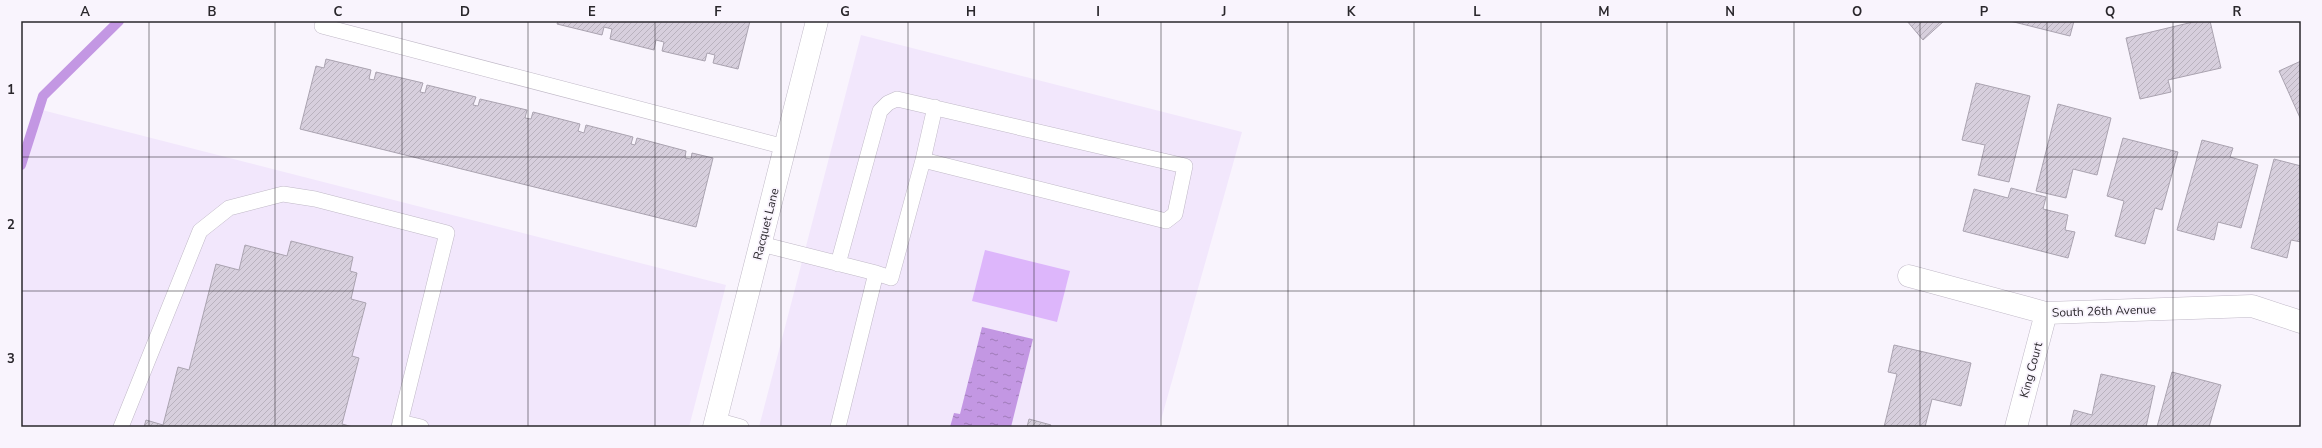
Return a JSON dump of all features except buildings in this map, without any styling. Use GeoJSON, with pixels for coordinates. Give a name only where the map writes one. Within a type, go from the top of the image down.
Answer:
{"type":"FeatureCollection","features":[{"type":"Feature","properties":{"kind":"street","name":"Racquet Lane"},"geometry":{"type":"LineString","coordinates":[[715,424],[817,21]]}},
{"type":"Feature","properties":{"kind":"street","name":"South 26th Avenue"},"geometry":{"type":"LineString","coordinates":[[1909,276],[2046,313],[2252,306],[2301,322]]}},
{"type":"Feature","properties":{"kind":"street","name":"King Court"},"geometry":{"type":"LineString","coordinates":[[2016,427],[2046,313]]}},
{"type":"Feature","properties":{"kind":"lane"},"geometry":{"type":"LineString","coordinates":[[322,26],[785,147]]}},
{"type":"Feature","properties":{"kind":"lane"},"geometry":{"type":"LineString","coordinates":[[838,264],[880,111],[888,103],[897,99],[1185,166],[1175,214],[1166,221],[923,160]]}},
{"type":"Feature","properties":{"kind":"lane"},"geometry":{"type":"LineString","coordinates":[[761,244],[891,278],[923,160],[935,107]]}},
{"type":"Feature","properties":{"kind":"lane"},"geometry":{"type":"LineString","coordinates":[[121,427],[200,231],[229,208],[283,194],[315,199],[447,233],[400,424],[421,427]]}},
{"type":"Feature","properties":{"kind":"lane"},"geometry":{"type":"LineString","coordinates":[[838,427],[876,273]]}},
{"type":"Feature","properties":{"kind":"lane"},"geometry":{"type":"LineString","coordinates":[[715,424],[741,427]]}},
{"type":"Feature","properties":{"kind":"shaded area"},"geometry":{"type":"Polygon","coordinates":[[[861,35],[1242,132],[1159,427],[759,427],[861,35]]]}},
{"type":"Feature","properties":{"kind":"shaded area"},"geometry":{"type":"Polygon","coordinates":[[[38,109],[726,285],[689,427],[21,427],[21,175],[38,109]]]}},
{"type":"Feature","properties":{"kind":"shaded area"},"geometry":{"type":"Polygon","coordinates":[[[985,250],[1070,271],[1057,322],[972,301],[985,250]]]}},
{"type":"Feature","properties":{"kind":"water"},"geometry":{"type":"Polygon","coordinates":[[[982,327],[1033,339],[1011,427],[950,427],[954,413],[960,414],[982,327]]]}},
{"type":"Feature","properties":{"kind":"waterway"},"geometry":{"type":"LineString","coordinates":[[21,165],[43,96],[119,21]]}}]}
